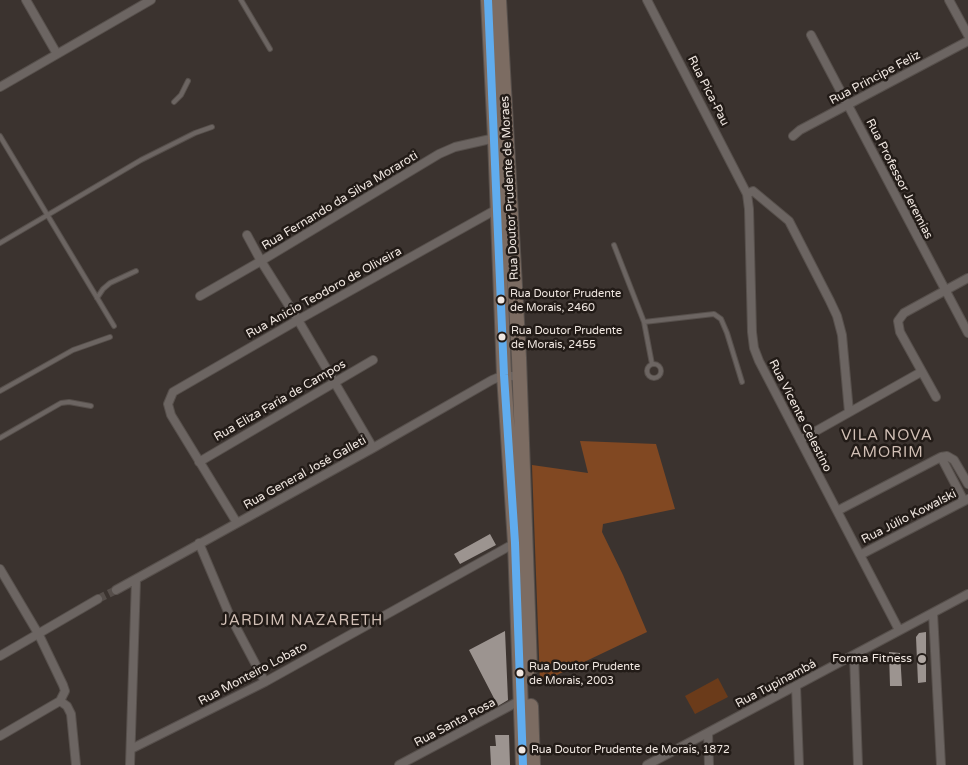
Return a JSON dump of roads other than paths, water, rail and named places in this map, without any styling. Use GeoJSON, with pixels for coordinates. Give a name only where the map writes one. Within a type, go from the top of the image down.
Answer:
{"type":"FeatureCollection","features":[{"type":"Feature","properties":{"kind":"highway","name":"Rua Doutor Prudente de Moraes"},"geometry":{"type":"LineString","coordinates":[[488,0],[504,374],[515,543],[523,765]]}},
{"type":"Feature","properties":{"kind":"highway","name":"Rua Doutor Prudente de Moraes"},"geometry":{"type":"LineString","coordinates":[[500,0],[525,493],[533,765]]}},
{"type":"Feature","properties":{"kind":"street"},"geometry":{"type":"LineString","coordinates":[[26,0],[57,54]]}},
{"type":"Feature","properties":{"kind":"street"},"geometry":{"type":"LineString","coordinates":[[0,87],[151,0]]}},
{"type":"Feature","properties":{"kind":"street","name":"Rua Pica-Pau"},"geometry":{"type":"LineString","coordinates":[[647,0],[747,194]]}},
{"type":"Feature","properties":{"kind":"street"},"geometry":{"type":"LineString","coordinates":[[949,0],[968,35]]}},
{"type":"Feature","properties":{"kind":"street","name":"Rua Professor Jeremias"},"geometry":{"type":"LineString","coordinates":[[811,35],[968,333]]}},
{"type":"Feature","properties":{"kind":"street","name":"Rua Principe Feliz"},"geometry":{"type":"LineString","coordinates":[[793,136],[800,130],[968,41]]}},
{"type":"Feature","properties":{"kind":"street","name":"Rua Fernando da Silva Moraroti"},"geometry":{"type":"LineString","coordinates":[[200,296],[439,154],[455,147],[495,138]]}},
{"type":"Feature","properties":{"kind":"street"},"geometry":{"type":"LineString","coordinates":[[747,194],[753,191],[789,221],[830,301],[837,316],[842,335],[849,412]]}},
{"type":"Feature","properties":{"kind":"street","name":"Rua Vicente Celestino"},"geometry":{"type":"LineString","coordinates":[[747,194],[754,348],[899,630]]}},
{"type":"Feature","properties":{"kind":"street","name":"Rua Anicio Teodoro de Oliveira"},"geometry":{"type":"LineString","coordinates":[[199,462],[172,416],[168,404],[173,392],[497,209]]}},
{"type":"Feature","properties":{"kind":"street"},"geometry":{"type":"LineString","coordinates":[[247,235],[373,448]]}},
{"type":"Feature","properties":{"kind":"street"},"geometry":{"type":"LineString","coordinates":[[936,398],[897,325],[900,316],[968,278]]}},
{"type":"Feature","properties":{"kind":"street","name":"Rua Eliza Faria de Campos"},"geometry":{"type":"LineString","coordinates":[[199,462],[372,360]]}},
{"type":"Feature","properties":{"kind":"street"},"geometry":{"type":"LineString","coordinates":[[800,440],[921,372]]}},
{"type":"Feature","properties":{"kind":"street"},"geometry":{"type":"LineString","coordinates":[[504,374],[519,377]]}},
{"type":"Feature","properties":{"kind":"street","name":"Rua General José Galleti"},"geometry":{"type":"LineString","coordinates":[[116,590],[504,374]]}},
{"type":"Feature","properties":{"kind":"street"},"geometry":{"type":"LineString","coordinates":[[837,511],[941,457],[947,456],[954,460],[968,484]]}},
{"type":"Feature","properties":{"kind":"street"},"geometry":{"type":"LineString","coordinates":[[941,457],[966,500]]}},
{"type":"Feature","properties":{"kind":"street"},"geometry":{"type":"LineString","coordinates":[[199,462],[237,523]]}},
{"type":"Feature","properties":{"kind":"street","name":"Rua Júlio Kowalski"},"geometry":{"type":"LineString","coordinates":[[860,555],[966,500]]}},
{"type":"Feature","properties":{"kind":"street"},"geometry":{"type":"LineString","coordinates":[[199,543],[230,614],[265,682]]}},
{"type":"Feature","properties":{"kind":"street","name":"Rua Monteiro Lobato"},"geometry":{"type":"LineString","coordinates":[[131,749],[265,682],[515,543]]}},
{"type":"Feature","properties":{"kind":"street"},"geometry":{"type":"LineString","coordinates":[[0,569],[39,635],[65,691],[60,701],[0,736]]}},
{"type":"Feature","properties":{"kind":"street"},"geometry":{"type":"LineString","coordinates":[[130,765],[136,580]]}},
{"type":"Feature","properties":{"kind":"street","name":"Rua Tupinambá"},"geometry":{"type":"LineString","coordinates":[[647,765],[968,594]]}},
{"type":"Feature","properties":{"kind":"street"},"geometry":{"type":"LineString","coordinates":[[0,656],[98,599]]}},
{"type":"Feature","properties":{"kind":"street"},"geometry":{"type":"LineString","coordinates":[[934,613],[941,765]]}},
{"type":"Feature","properties":{"kind":"street"},"geometry":{"type":"LineString","coordinates":[[854,655],[858,765]]}},
{"type":"Feature","properties":{"kind":"street"},"geometry":{"type":"LineString","coordinates":[[796,686],[799,765]]}},
{"type":"Feature","properties":{"kind":"street","name":"Rua Santa Rosa"},"geometry":{"type":"LineString","coordinates":[[399,765],[522,700]]}},
{"type":"Feature","properties":{"kind":"street"},"geometry":{"type":"LineString","coordinates":[[60,701],[67,706],[72,714],[76,765]]}},
{"type":"Feature","properties":{"kind":"street"},"geometry":{"type":"LineString","coordinates":[[708,732],[709,765]]}},
{"type":"Feature","properties":{"kind":"lane"},"geometry":{"type":"LineString","coordinates":[[240,0],[270,49]]}},
{"type":"Feature","properties":{"kind":"lane"},"geometry":{"type":"LineString","coordinates":[[174,102],[181,95],[188,81]]}},
{"type":"Feature","properties":{"kind":"lane"},"geometry":{"type":"LineString","coordinates":[[0,243],[141,160],[194,132],[212,127]]}},
{"type":"Feature","properties":{"kind":"lane"},"geometry":{"type":"LineString","coordinates":[[0,136],[114,326]]}},
{"type":"Feature","properties":{"kind":"lane"},"geometry":{"type":"LineString","coordinates":[[614,245],[644,322],[652,364]]}},
{"type":"Feature","properties":{"kind":"lane"},"geometry":{"type":"LineString","coordinates":[[96,298],[110,283],[136,271]]}},
{"type":"Feature","properties":{"kind":"lane"},"geometry":{"type":"LineString","coordinates":[[644,322],[714,314],[720,319],[727,333],[742,382]]}},
{"type":"Feature","properties":{"kind":"lane"},"geometry":{"type":"LineString","coordinates":[[0,391],[73,350],[110,337]]}},
{"type":"Feature","properties":{"kind":"lane"},"geometry":{"type":"LineString","coordinates":[[0,438],[61,403],[68,402],[91,406]]}},
{"type":"Feature","properties":{"kind":"tunnel"},"geometry":{"type":"LineString","coordinates":[[98,599],[116,590]]}},
{"type":"Feature","properties":{"kind":"place","name":"Rua Doutor Prudente de Morais, 2460"},"geometry":{"type":"Point","coordinates":[501,300]}},
{"type":"Feature","properties":{"kind":"place","name":"Rua Doutor Prudente de Morais, 2455"},"geometry":{"type":"Point","coordinates":[502,337]}},
{"type":"Feature","properties":{"kind":"place","name":"Forma Fitness"},"geometry":{"type":"Point","coordinates":[922,659]}},
{"type":"Feature","properties":{"kind":"place","name":"Rua Doutor Prudente de Morais, 2003"},"geometry":{"type":"Point","coordinates":[520,673]}},
{"type":"Feature","properties":{"kind":"place","name":"Rua Doutor Prudente de Morais, 1872"},"geometry":{"type":"Point","coordinates":[522,750]}},
{"type":"Feature","properties":{"kind":"district","name":"VILA NOVA AMORIM"},"geometry":{"type":"Point","coordinates":[887,444]}},
{"type":"Feature","properties":{"kind":"district","name":"JARDIM NAZARETH"},"geometry":{"type":"Point","coordinates":[302,621]}}]}
